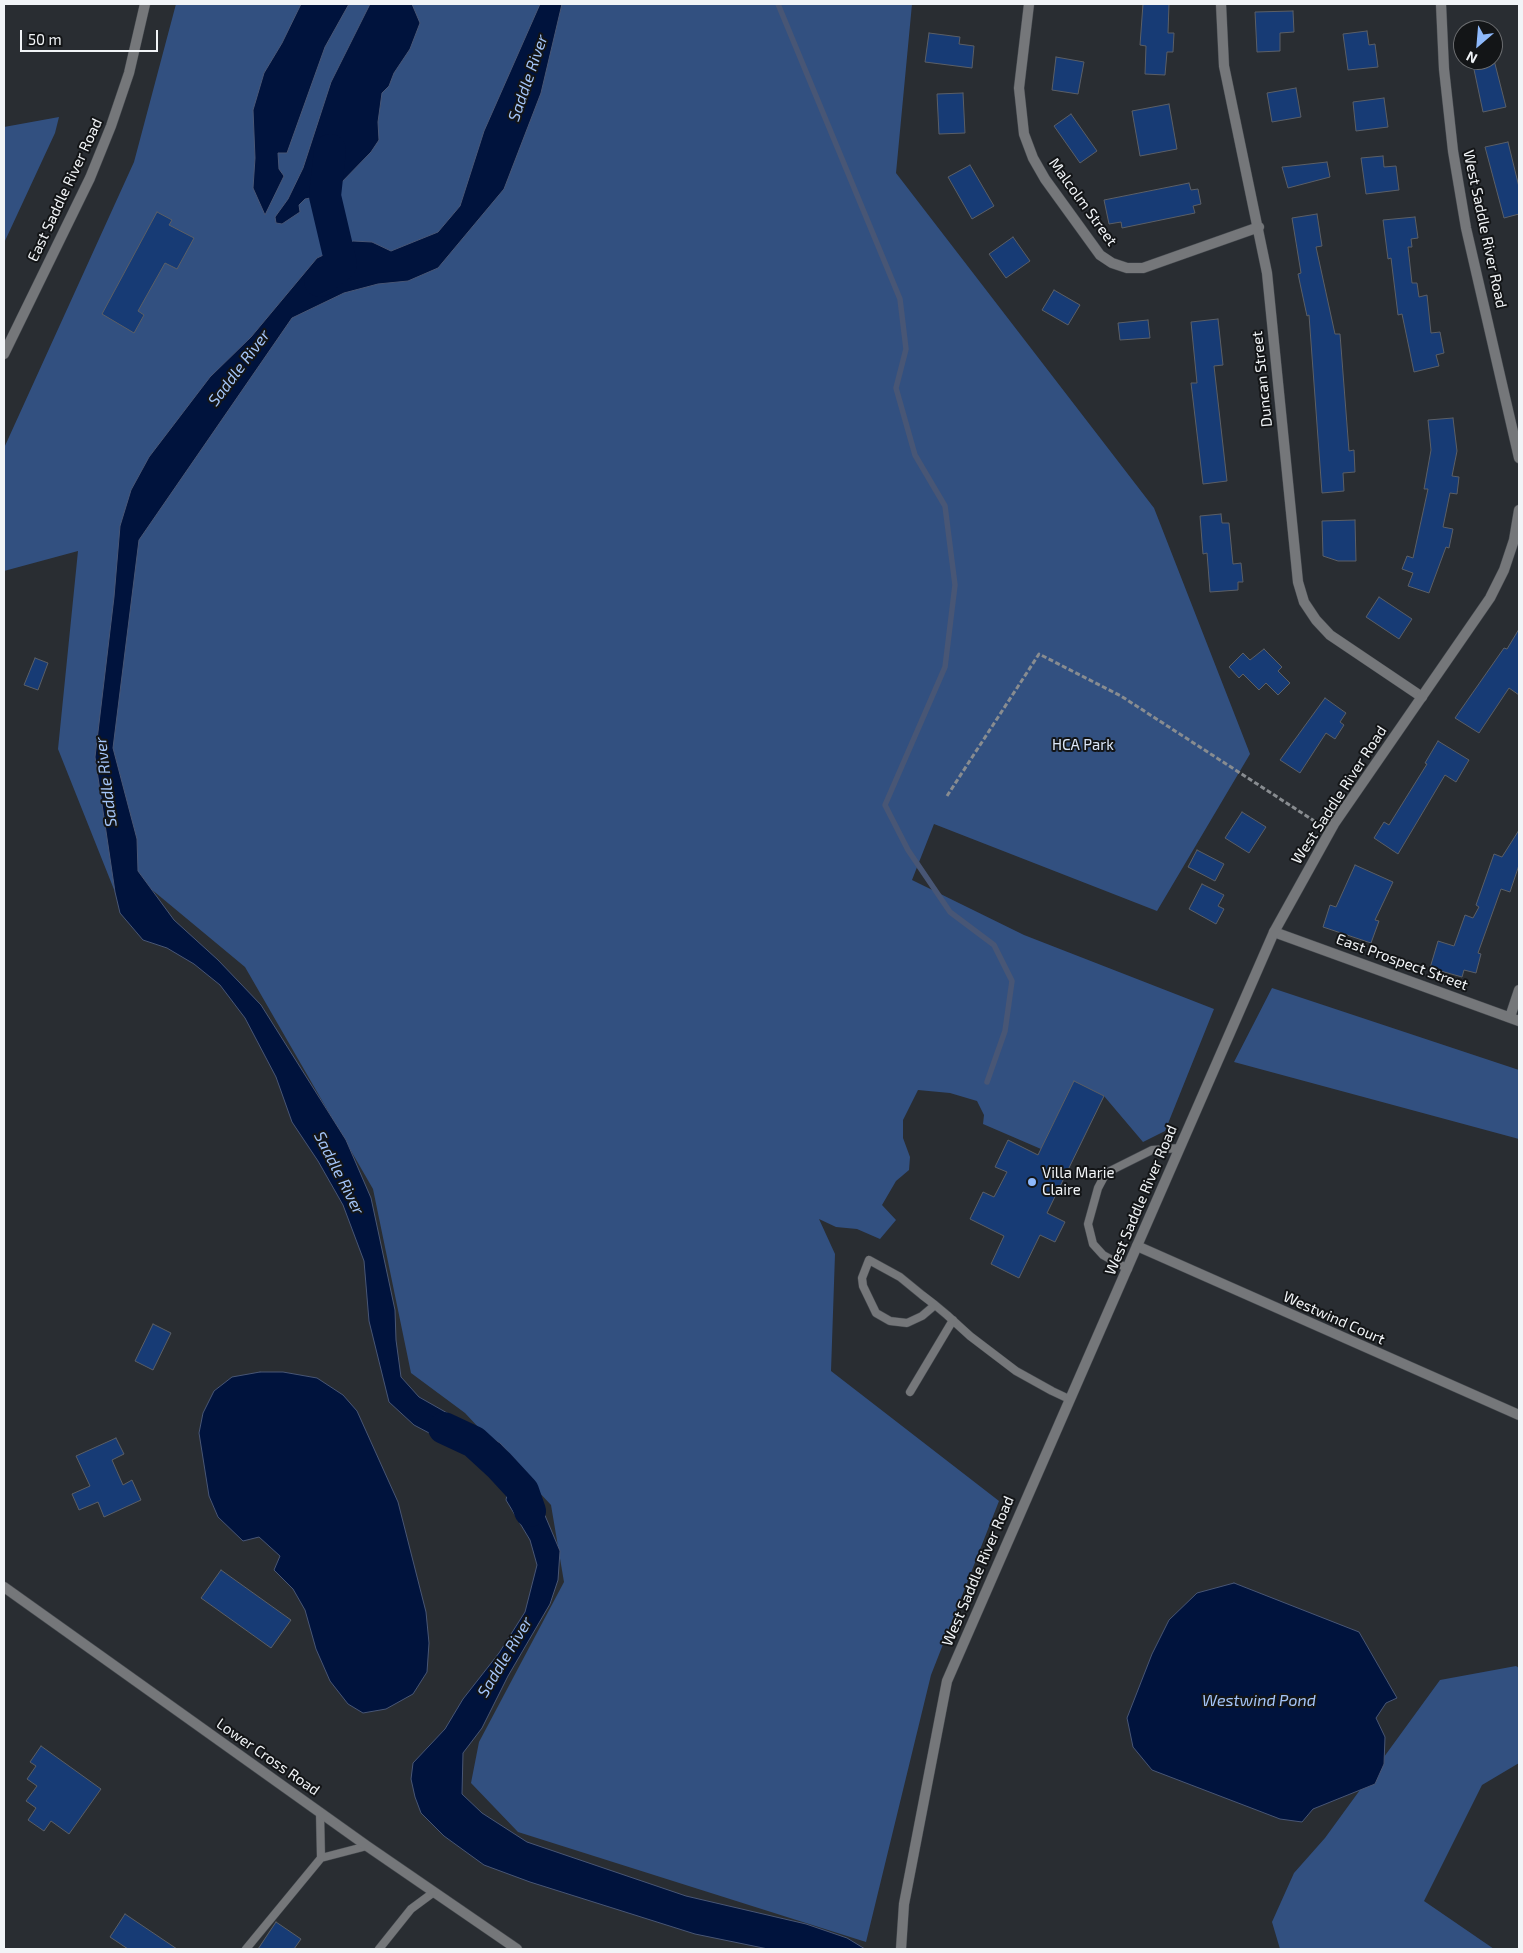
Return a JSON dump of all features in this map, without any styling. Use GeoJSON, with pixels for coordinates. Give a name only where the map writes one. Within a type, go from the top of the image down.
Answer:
{"type":"FeatureCollection","features":[{"type":"Feature","properties":{"kind":"street","name":"East Saddle River Road"},"geometry":{"type":"LineString","coordinates":[[4,354],[90,178],[111,126],[129,73],[145,4]]}},
{"type":"Feature","properties":{"kind":"street","name":"Malcolm Street"},"geometry":{"type":"LineString","coordinates":[[1029,4],[1019,88],[1024,134],[1033,158],[1045,179],[1100,255],[1112,263],[1127,268],[1143,268],[1259,227]]}},
{"type":"Feature","properties":{"kind":"street","name":"Duncan Street"},"geometry":{"type":"LineString","coordinates":[[1221,4],[1224,66],[1244,169],[1259,227],[1267,273],[1296,572],[1303,597],[1316,620],[1330,635],[1422,697]]}},
{"type":"Feature","properties":{"kind":"street","name":"West Saddle River Road"},"geometry":{"type":"LineString","coordinates":[[1441,4],[1444,69],[1454,160],[1466,228],[1519,458]]}},
{"type":"Feature","properties":{"kind":"street","name":"West Saddle River Road"},"geometry":{"type":"LineString","coordinates":[[901,1949],[904,1904],[947,1681],[1274,932],[1330,832],[1490,598],[1504,570],[1514,540],[1519,510]]}},
{"type":"Feature","properties":{"kind":"street","name":"East Prospect Street"},"geometry":{"type":"LineString","coordinates":[[1274,932],[1514,1019]]}},
{"type":"Feature","properties":{"kind":"street"},"geometry":{"type":"LineString","coordinates":[[1514,1019],[1519,990]]}},
{"type":"Feature","properties":{"kind":"street","name":"Westwind Court"},"geometry":{"type":"LineString","coordinates":[[1137,1246],[1519,1415]]}},
{"type":"Feature","properties":{"kind":"street","name":"Lower Cross Road"},"geometry":{"type":"LineString","coordinates":[[4,1587],[367,1846],[517,1949]]}},
{"type":"Feature","properties":{"kind":"lane"},"geometry":{"type":"LineString","coordinates":[[1128,1269],[1103,1255],[1093,1244],[1088,1224],[1098,1188],[1106,1173],[1152,1150],[1180,1148]]}},
{"type":"Feature","properties":{"kind":"lane"},"geometry":{"type":"LineString","coordinates":[[935,1304],[922,1316],[907,1322],[890,1321],[876,1313],[863,1286],[862,1278],[869,1260],[900,1277],[935,1304],[1016,1370],[1052,1392],[1069,1399]]}},
{"type":"Feature","properties":{"kind":"lane"},"geometry":{"type":"LineString","coordinates":[[910,1392],[953,1320]]}},
{"type":"Feature","properties":{"kind":"lane"},"geometry":{"type":"LineString","coordinates":[[320,1812],[321,1858]]}},
{"type":"Feature","properties":{"kind":"lane"},"geometry":{"type":"LineString","coordinates":[[246,1949],[321,1858],[367,1846]]}},
{"type":"Feature","properties":{"kind":"lane"},"geometry":{"type":"LineString","coordinates":[[378,1949],[411,1909],[434,1892]]}},
{"type":"Feature","properties":{"kind":"path"},"geometry":{"type":"LineString","coordinates":[[947,796],[1038,654],[1121,696],[1330,832]]}},
{"type":"Feature","properties":{"kind":"green space","name":"HCA Park"},"geometry":{"type":"Polygon","coordinates":[[[176,4],[912,4],[896,173],[1154,508],[1250,754],[1157,911],[934,824],[912,880],[1024,935],[1214,1009],[1165,1131],[1143,1142],[1104,1096],[1074,1082],[1041,1149],[983,1124],[984,1115],[977,1101],[950,1093],[918,1090],[903,1120],[903,1138],[910,1157],[909,1170],[896,1181],[882,1205],[896,1220],[880,1239],[857,1229],[836,1227],[819,1219],[835,1254],[831,1371],[999,1501],[931,1675],[866,1942],[518,1832],[471,1783],[479,1742],[564,1582],[551,1505],[465,1413],[411,1373],[373,1189],[245,967],[133,874],[115,892],[58,749],[78,551],[4,571],[4,448],[134,162],[176,4]]]}},
{"type":"Feature","properties":{"kind":"green space"},"geometry":{"type":"Polygon","coordinates":[[[59,117],[55,133],[4,243],[4,127],[59,117]]]}},
{"type":"Feature","properties":{"kind":"green space"},"geometry":{"type":"Polygon","coordinates":[[[1272,988],[1519,1070],[1519,1139],[1234,1062],[1272,988]]]}},
{"type":"Feature","properties":{"kind":"green space"},"geometry":{"type":"Polygon","coordinates":[[[1516,1666],[1519,1668],[1519,1763],[1482,1785],[1424,1901],[1494,1949],[1280,1949],[1272,1922],[1294,1873],[1325,1838],[1440,1680],[1516,1666]]]}},
{"type":"Feature","properties":{"kind":"water"},"geometry":{"type":"Polygon","coordinates":[[[301,4],[349,4],[325,47],[287,153],[278,153],[279,169],[284,176],[265,215],[253,188],[255,158],[253,110],[264,73],[282,43],[301,4]]]}},
{"type":"Feature","properties":{"kind":"water"},"geometry":{"type":"Polygon","coordinates":[[[370,4],[412,4],[420,23],[410,49],[394,73],[389,86],[382,93],[378,122],[379,140],[371,152],[339,185],[321,196],[305,199],[299,205],[300,212],[282,224],[276,223],[275,217],[288,199],[303,168],[331,82],[370,4]]]}},
{"type":"Feature","properties":{"kind":"water"},"geometry":{"type":"Polygon","coordinates":[[[540,4],[562,4],[541,93],[504,189],[438,268],[408,281],[378,284],[344,293],[292,318],[139,540],[113,748],[137,839],[138,871],[174,920],[218,960],[261,1005],[346,1140],[371,1198],[395,1310],[396,1340],[401,1377],[419,1397],[500,1443],[527,1473],[560,1551],[558,1580],[550,1604],[508,1676],[482,1728],[463,1753],[462,1794],[482,1813],[527,1842],[686,1896],[806,1924],[847,1938],[865,1949],[768,1949],[695,1934],[530,1882],[484,1865],[444,1836],[421,1813],[411,1779],[413,1763],[445,1729],[463,1699],[499,1653],[525,1612],[537,1565],[530,1540],[506,1500],[509,1485],[505,1468],[493,1455],[478,1447],[460,1447],[431,1434],[414,1425],[389,1402],[369,1321],[364,1261],[343,1205],[318,1161],[292,1122],[276,1077],[245,1018],[220,985],[194,964],[167,948],[143,940],[120,913],[115,892],[95,757],[114,597],[120,526],[131,490],[149,457],[210,377],[251,337],[317,258],[353,241],[372,242],[391,251],[438,232],[460,206],[484,131],[540,4]]]}},
{"type":"Feature","properties":{"kind":"water"},"geometry":{"type":"Polygon","coordinates":[[[260,1372],[283,1372],[317,1378],[343,1395],[357,1411],[398,1502],[426,1612],[429,1643],[427,1672],[413,1694],[386,1709],[363,1713],[348,1704],[330,1681],[316,1649],[305,1610],[293,1589],[274,1570],[280,1556],[259,1537],[243,1541],[218,1517],[209,1496],[199,1433],[203,1413],[214,1391],[232,1377],[260,1372]]]}},
{"type":"Feature","properties":{"kind":"water","name":"Westwind Pond"},"geometry":{"type":"Polygon","coordinates":[[[1234,1583],[1359,1632],[1397,1698],[1386,1703],[1376,1718],[1385,1737],[1384,1764],[1375,1784],[1313,1809],[1302,1822],[1280,1819],[1152,1770],[1133,1747],[1127,1718],[1152,1654],[1169,1620],[1197,1593],[1234,1583]]]}},
{"type":"Feature","properties":{"kind":"building"},"geometry":{"type":"Polygon","coordinates":[[[1143,4],[1169,4],[1168,33],[1174,33],[1173,52],[1167,52],[1165,75],[1145,74],[1146,46],[1140,45],[1143,4]]]}},
{"type":"Feature","properties":{"kind":"building"},"geometry":{"type":"Polygon","coordinates":[[[1293,11],[1294,32],[1280,33],[1280,51],[1257,52],[1255,12],[1293,11]]]}},
{"type":"Feature","properties":{"kind":"building"},"geometry":{"type":"Polygon","coordinates":[[[1367,31],[1369,45],[1375,44],[1378,67],[1348,70],[1343,34],[1367,31]]]}},
{"type":"Feature","properties":{"kind":"building"},"geometry":{"type":"Polygon","coordinates":[[[929,33],[960,37],[959,44],[974,46],[972,68],[925,62],[929,33]]]}},
{"type":"Feature","properties":{"kind":"building"},"geometry":{"type":"Polygon","coordinates":[[[1056,57],[1084,62],[1078,94],[1052,90],[1056,57]]]}},
{"type":"Feature","properties":{"kind":"building"},"geometry":{"type":"Polygon","coordinates":[[[1474,70],[1497,70],[1506,107],[1483,112],[1474,70]]]}},
{"type":"Feature","properties":{"kind":"building"},"geometry":{"type":"Polygon","coordinates":[[[1296,88],[1301,117],[1272,122],[1267,93],[1296,88]]]}},
{"type":"Feature","properties":{"kind":"building"},"geometry":{"type":"Polygon","coordinates":[[[963,93],[965,133],[939,134],[937,94],[963,93]]]}},
{"type":"Feature","properties":{"kind":"building"},"geometry":{"type":"Polygon","coordinates":[[[1384,98],[1388,127],[1356,131],[1353,102],[1384,98]]]}},
{"type":"Feature","properties":{"kind":"building"},"geometry":{"type":"Polygon","coordinates":[[[1169,104],[1177,149],[1140,156],[1132,111],[1169,104]]]}},
{"type":"Feature","properties":{"kind":"building"},"geometry":{"type":"Polygon","coordinates":[[[1071,114],[1097,151],[1080,163],[1054,126],[1071,114]]]}},
{"type":"Feature","properties":{"kind":"building"},"geometry":{"type":"Polygon","coordinates":[[[1508,142],[1519,187],[1519,214],[1504,218],[1485,147],[1508,142]]]}},
{"type":"Feature","properties":{"kind":"building"},"geometry":{"type":"Polygon","coordinates":[[[1383,156],[1384,167],[1396,166],[1399,190],[1366,194],[1361,158],[1383,156]]]}},
{"type":"Feature","properties":{"kind":"building"},"geometry":{"type":"Polygon","coordinates":[[[1327,162],[1330,177],[1288,188],[1282,167],[1327,162]]]}},
{"type":"Feature","properties":{"kind":"building"},"geometry":{"type":"Polygon","coordinates":[[[970,165],[994,206],[972,219],[948,177],[970,165]]]}},
{"type":"Feature","properties":{"kind":"building"},"geometry":{"type":"Polygon","coordinates":[[[1189,183],[1191,190],[1198,189],[1201,204],[1193,206],[1195,213],[1122,228],[1121,222],[1109,224],[1104,200],[1189,183]]]}},
{"type":"Feature","properties":{"kind":"building"},"geometry":{"type":"Polygon","coordinates":[[[157,212],[172,220],[169,225],[194,238],[177,269],[165,263],[138,311],[144,315],[134,333],[102,314],[157,212]]]}},
{"type":"Feature","properties":{"kind":"building"},"geometry":{"type":"Polygon","coordinates":[[[1317,214],[1322,246],[1316,247],[1335,334],[1340,334],[1349,451],[1354,450],[1355,472],[1343,473],[1344,491],[1322,493],[1309,315],[1307,316],[1298,274],[1301,273],[1292,218],[1317,214]]]}},
{"type":"Feature","properties":{"kind":"building"},"geometry":{"type":"Polygon","coordinates":[[[1415,217],[1418,238],[1411,239],[1412,247],[1408,247],[1412,283],[1417,283],[1419,297],[1427,295],[1431,333],[1440,332],[1444,353],[1436,355],[1439,366],[1414,372],[1402,314],[1398,315],[1391,258],[1388,259],[1383,220],[1415,217]]]}},
{"type":"Feature","properties":{"kind":"building"},"geometry":{"type":"Polygon","coordinates":[[[1013,237],[1030,261],[1006,278],[989,254],[1013,237]]]}},
{"type":"Feature","properties":{"kind":"building"},"geometry":{"type":"Polygon","coordinates":[[[1054,290],[1080,305],[1068,325],[1042,310],[1054,290]]]}},
{"type":"Feature","properties":{"kind":"building"},"geometry":{"type":"Polygon","coordinates":[[[1218,319],[1223,365],[1214,366],[1227,481],[1203,484],[1191,383],[1197,383],[1191,322],[1218,319]]]}},
{"type":"Feature","properties":{"kind":"building"},"geometry":{"type":"Polygon","coordinates":[[[1148,320],[1150,338],[1120,340],[1118,323],[1148,320]]]}},
{"type":"Feature","properties":{"kind":"building"},"geometry":{"type":"Polygon","coordinates":[[[1453,418],[1457,451],[1452,476],[1459,477],[1457,494],[1450,493],[1443,527],[1453,529],[1449,548],[1446,547],[1429,593],[1408,586],[1413,573],[1402,569],[1407,556],[1413,558],[1428,489],[1424,489],[1431,450],[1428,420],[1453,418]]]}},
{"type":"Feature","properties":{"kind":"building"},"geometry":{"type":"Polygon","coordinates":[[[1221,514],[1222,523],[1229,523],[1233,564],[1241,563],[1243,582],[1238,582],[1238,590],[1210,592],[1207,553],[1203,554],[1200,516],[1221,514]]]}},
{"type":"Feature","properties":{"kind":"building"},"geometry":{"type":"Polygon","coordinates":[[[1355,520],[1356,561],[1338,561],[1323,556],[1322,521],[1355,520]]]}},
{"type":"Feature","properties":{"kind":"building"},"geometry":{"type":"Polygon","coordinates":[[[1379,597],[1412,619],[1399,639],[1366,617],[1379,597]]]}},
{"type":"Feature","properties":{"kind":"building"},"geometry":{"type":"Polygon","coordinates":[[[1519,629],[1519,695],[1509,688],[1479,733],[1455,718],[1504,648],[1507,649],[1519,629]]]}},
{"type":"Feature","properties":{"kind":"building"},"geometry":{"type":"Polygon","coordinates":[[[1264,649],[1282,667],[1278,671],[1290,683],[1278,695],[1266,683],[1259,690],[1243,674],[1239,678],[1229,667],[1243,653],[1250,660],[1264,649]]]}},
{"type":"Feature","properties":{"kind":"building"},"geometry":{"type":"Polygon","coordinates":[[[35,658],[48,663],[38,690],[24,685],[35,658]]]}},
{"type":"Feature","properties":{"kind":"building"},"geometry":{"type":"Polygon","coordinates":[[[1325,698],[1346,713],[1340,722],[1344,725],[1335,739],[1326,733],[1300,773],[1280,760],[1325,698]]]}},
{"type":"Feature","properties":{"kind":"building"},"geometry":{"type":"Polygon","coordinates":[[[1438,741],[1469,760],[1456,782],[1445,775],[1398,854],[1374,838],[1384,822],[1389,825],[1427,764],[1425,763],[1438,741]]]}},
{"type":"Feature","properties":{"kind":"building"},"geometry":{"type":"Polygon","coordinates":[[[1242,812],[1266,827],[1249,853],[1225,838],[1242,812]]]}},
{"type":"Feature","properties":{"kind":"building"},"geometry":{"type":"Polygon","coordinates":[[[1519,830],[1519,865],[1510,892],[1501,889],[1478,953],[1481,954],[1476,973],[1464,970],[1462,977],[1430,968],[1438,941],[1454,946],[1465,915],[1473,918],[1479,907],[1476,905],[1494,854],[1502,857],[1519,830]]]}},
{"type":"Feature","properties":{"kind":"building"},"geometry":{"type":"Polygon","coordinates":[[[1197,850],[1224,864],[1215,881],[1188,867],[1197,850]]]}},
{"type":"Feature","properties":{"kind":"building"},"geometry":{"type":"Polygon","coordinates":[[[1355,865],[1393,882],[1375,920],[1379,921],[1371,943],[1323,927],[1330,905],[1336,907],[1355,865]]]}},
{"type":"Feature","properties":{"kind":"building"},"geometry":{"type":"Polygon","coordinates":[[[1202,884],[1224,895],[1218,906],[1224,909],[1216,924],[1189,909],[1202,884]]]}},
{"type":"Feature","properties":{"kind":"building","name":"Villa Marie Claire"},"geometry":{"type":"Polygon","coordinates":[[[1074,1081],[1104,1096],[1047,1213],[1065,1222],[1055,1242],[1040,1235],[1019,1278],[991,1264],[1004,1236],[970,1219],[983,1192],[994,1197],[1007,1172],[995,1167],[1008,1140],[1038,1155],[1074,1081]]]}},
{"type":"Feature","properties":{"kind":"building"},"geometry":{"type":"Polygon","coordinates":[[[153,1324],[171,1333],[153,1370],[135,1361],[153,1324]]]}},
{"type":"Feature","properties":{"kind":"building"},"geometry":{"type":"Polygon","coordinates":[[[116,1438],[124,1454],[112,1460],[123,1485],[132,1480],[141,1500],[104,1517],[98,1502],[79,1510],[72,1494],[90,1486],[76,1456],[116,1438]]]}},
{"type":"Feature","properties":{"kind":"building"},"geometry":{"type":"Polygon","coordinates":[[[221,1570],[291,1620],[271,1648],[201,1598],[221,1570]]]}},
{"type":"Feature","properties":{"kind":"building"},"geometry":{"type":"Polygon","coordinates":[[[41,1746],[101,1789],[69,1834],[51,1821],[44,1831],[28,1820],[36,1808],[26,1801],[37,1786],[27,1779],[36,1766],[30,1762],[41,1746]]]}},
{"type":"Feature","properties":{"kind":"building"},"geometry":{"type":"Polygon","coordinates":[[[125,1914],[177,1949],[128,1949],[110,1937],[125,1914]]]}},
{"type":"Feature","properties":{"kind":"building"},"geometry":{"type":"Polygon","coordinates":[[[276,1922],[301,1939],[294,1949],[258,1949],[276,1922]]]}},
{"type":"Feature","properties":{"kind":"waterway"},"geometry":{"type":"LineString","coordinates":[[778,4],[900,299],[906,349],[896,388],[915,455],[945,506],[955,585],[945,667],[885,805],[908,850],[950,912],[994,945],[1012,981],[1005,1031],[987,1082]]}},
{"type":"Feature","properties":{"kind":"waterway","name":"Saddle River"},"geometry":{"type":"LineString","coordinates":[[320,281],[341,264],[325,196],[330,150]]}},
{"type":"Feature","properties":{"kind":"waterway","name":"Saddle River"},"geometry":{"type":"LineString","coordinates":[[444,1428],[474,1442],[499,1465],[523,1491],[530,1511]]}},
{"type":"Feature","properties":{"kind":"place","name":"Villa Marie Claire"},"geometry":{"type":"Point","coordinates":[1032,1182]}}]}
